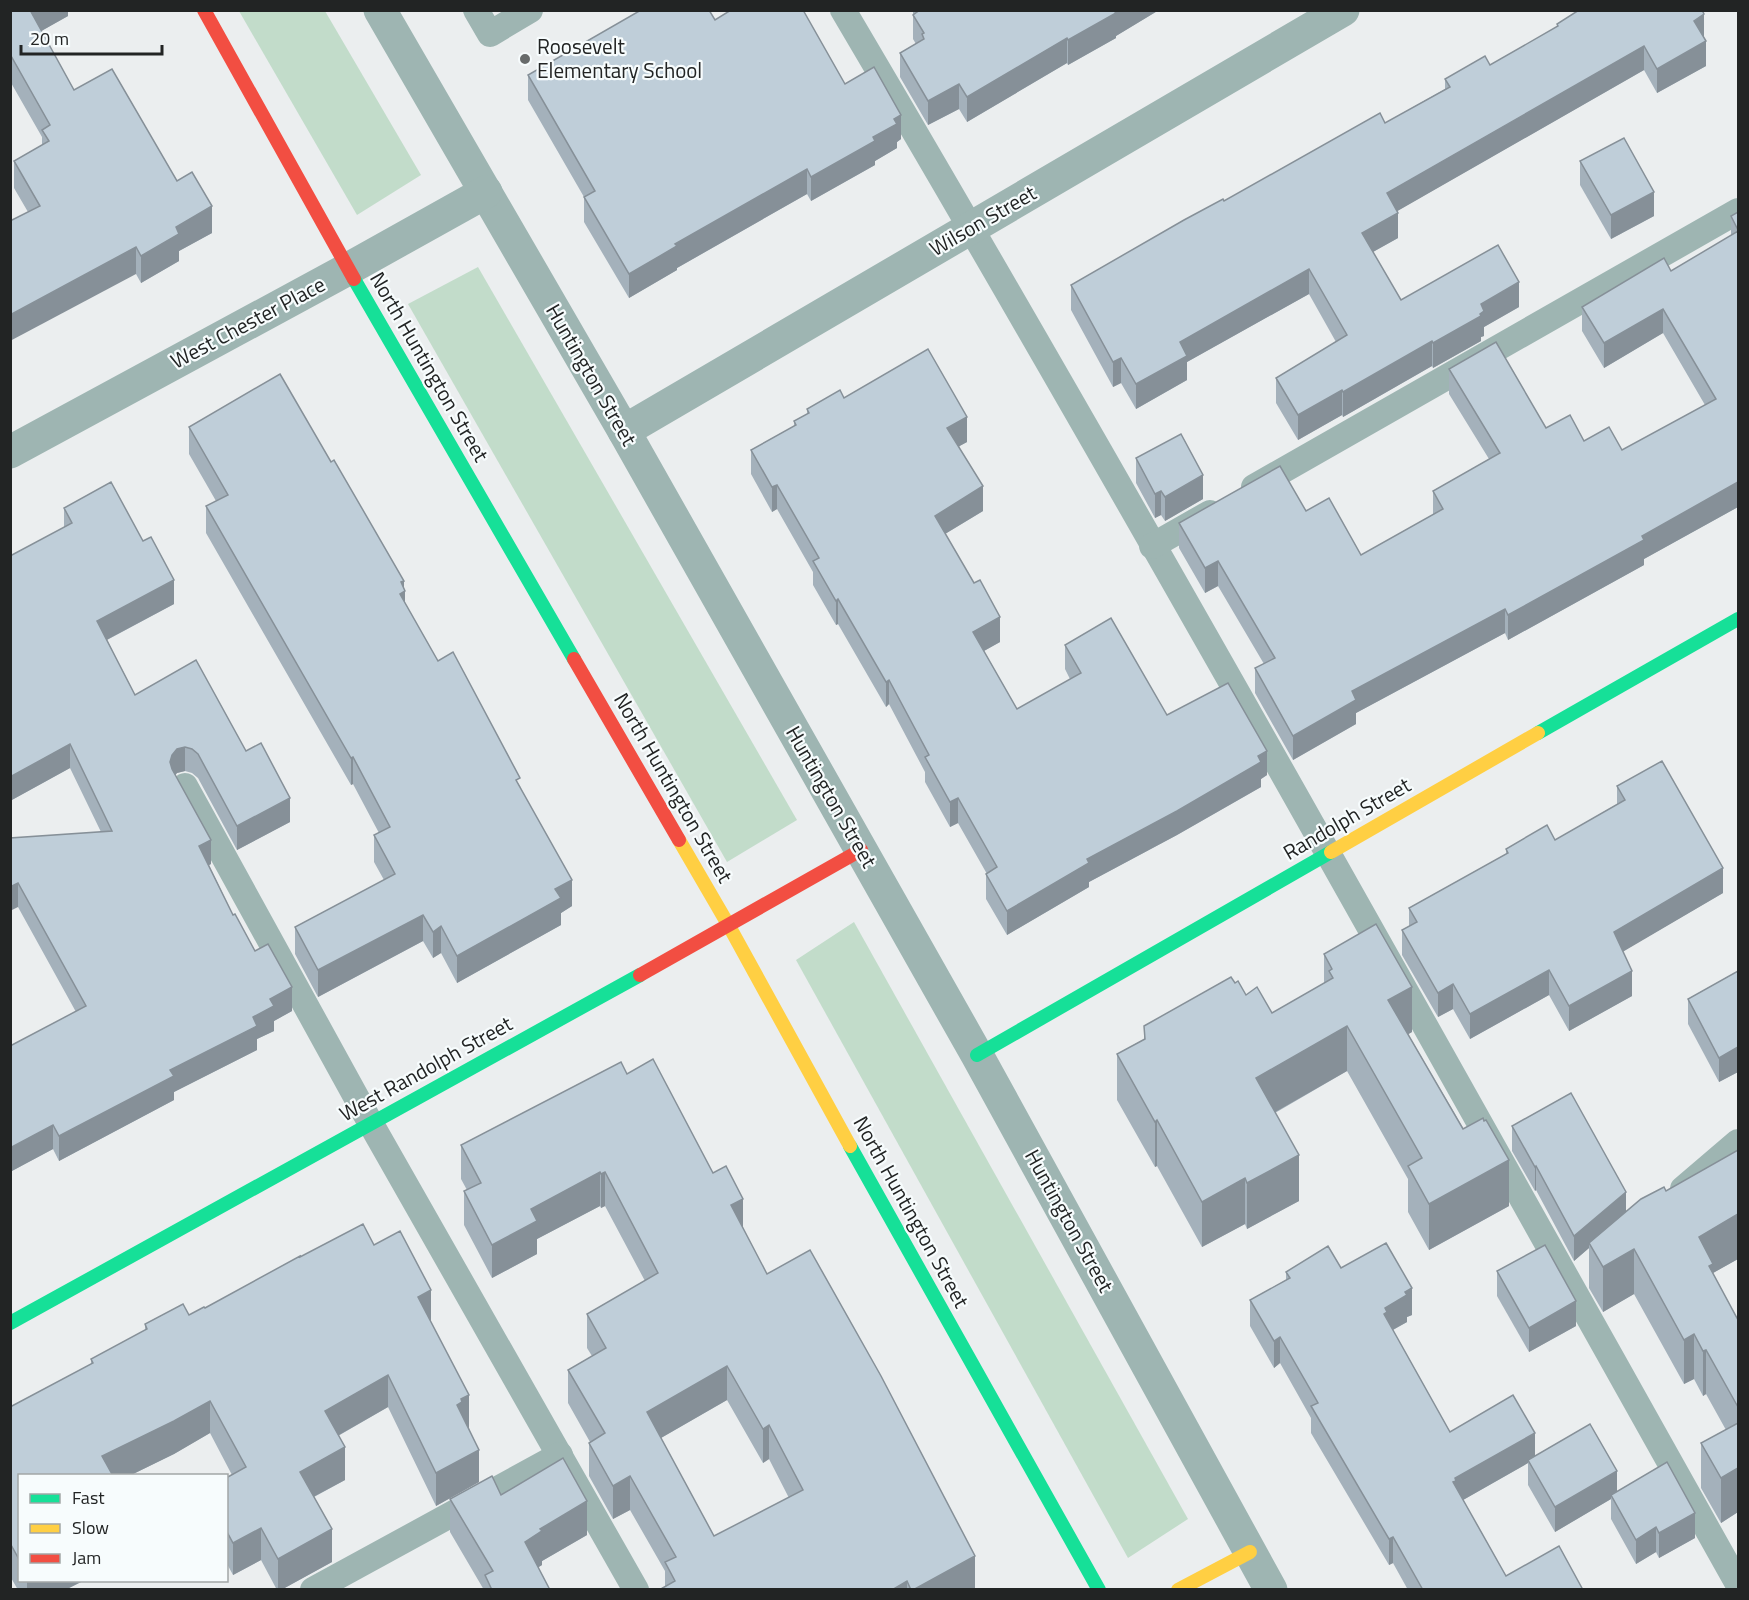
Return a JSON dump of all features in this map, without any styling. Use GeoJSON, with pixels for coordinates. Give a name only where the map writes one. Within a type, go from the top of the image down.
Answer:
{"type":"FeatureCollection","features":[{"type":"Feature","properties":{"kind":"street","name":"North Huntington Street"},"geometry":{"type":"LineString","coordinates":[[204,10],[348,269],[729,926],[1099,1590]]}},
{"type":"Feature","properties":{"kind":"street","name":"Huntington Street"},"geometry":{"type":"LineString","coordinates":[[380,10],[624,431],[977,1055],[1271,1590]]}},
{"type":"Feature","properties":{"kind":"street","name":"Wilson Street"},"geometry":{"type":"LineString","coordinates":[[624,431],[1343,10]]}},
{"type":"Feature","properties":{"kind":"street","name":"West Chester Place"},"geometry":{"type":"LineString","coordinates":[[10,452],[486,192]]}},
{"type":"Feature","properties":{"kind":"street","name":"Randolph Street"},"geometry":{"type":"LineString","coordinates":[[977,1055],[1738,619]]}},
{"type":"Feature","properties":{"kind":"street","name":"West Randolph Street"},"geometry":{"type":"LineString","coordinates":[[10,1323],[729,926],[861,850]]}},
{"type":"Feature","properties":{"kind":"street"},"geometry":{"type":"LineString","coordinates":[[1178,1590],[1250,1552]]}},
{"type":"Feature","properties":{"kind":"lane"},"geometry":{"type":"LineString","coordinates":[[476,10],[490,34],[530,10]]}},
{"type":"Feature","properties":{"kind":"lane"},"geometry":{"type":"LineString","coordinates":[[843,10],[971,228],[1328,854],[1578,1276],[1738,1584]]}},
{"type":"Feature","properties":{"kind":"lane"},"geometry":{"type":"LineString","coordinates":[[1152,546],[1738,211]]}},
{"type":"Feature","properties":{"kind":"lane"},"geometry":{"type":"LineString","coordinates":[[185,786],[371,1124],[636,1590]]}},
{"type":"Feature","properties":{"kind":"lane"},"geometry":{"type":"LineString","coordinates":[[1667,1202],[1738,1142]]}},
{"type":"Feature","properties":{"kind":"lane"},"geometry":{"type":"LineString","coordinates":[[313,1590],[560,1455]]}},
{"type":"Feature","properties":{"kind":"green space"},"geometry":{"type":"Polygon","coordinates":[[[239,11],[325,11],[421,175],[357,215],[239,11]]]}},
{"type":"Feature","properties":{"kind":"green space"},"geometry":{"type":"Polygon","coordinates":[[[478,267],[797,820],[727,862],[408,304],[478,267]]]}},
{"type":"Feature","properties":{"kind":"green space"},"geometry":{"type":"Polygon","coordinates":[[[854,922],[1188,1519],[1128,1558],[796,960],[854,922]]]}},
{"type":"Feature","properties":{"kind":"building"},"geometry":{"type":"Polygon","coordinates":[[[10,10],[30,10],[74,90],[112,69],[177,181],[192,172],[212,206],[176,227],[179,234],[141,256],[136,247],[10,315],[10,221],[40,206],[14,161],[49,141],[42,130],[50,125],[10,54],[10,10]]]}},
{"type":"Feature","properties":{"kind":"building"},"geometry":{"type":"Polygon","coordinates":[[[641,10],[709,10],[715,20],[731,10],[803,10],[845,84],[874,67],[901,115],[894,119],[897,124],[873,137],[875,141],[811,177],[807,169],[675,244],[677,246],[629,274],[584,197],[595,191],[528,75],[641,10]]]}},
{"type":"Feature","properties":{"kind":"building"},"geometry":{"type":"Polygon","coordinates":[[[920,10],[1117,10],[1116,13],[1068,40],[1067,38],[967,97],[959,84],[928,101],[900,53],[924,39],[922,34],[924,33],[913,15],[920,10]]]}},
{"type":"Feature","properties":{"kind":"building"},"geometry":{"type":"Polygon","coordinates":[[[1579,10],[1702,10],[1704,14],[1694,21],[1706,41],[1657,69],[1644,46],[1387,193],[1398,213],[1362,233],[1401,300],[1498,245],[1519,282],[1481,304],[1484,311],[1480,314],[1481,316],[1298,415],[1276,378],[1347,335],[1309,269],[1180,342],[1187,356],[1136,384],[1121,358],[1113,362],[1071,285],[1184,220],[1223,199],[1224,201],[1380,113],[1385,123],[1450,87],[1445,79],[1485,56],[1490,65],[1558,26],[1557,24],[1579,10]]]}},
{"type":"Feature","properties":{"kind":"building"},"geometry":{"type":"Polygon","coordinates":[[[1624,138],[1654,192],[1611,215],[1580,161],[1624,138]]]}},
{"type":"Feature","properties":{"kind":"building"},"geometry":{"type":"Polygon","coordinates":[[[1738,212],[1738,230],[1731,216],[1738,212]]]}},
{"type":"Feature","properties":{"kind":"building"},"geometry":{"type":"Polygon","coordinates":[[[1738,231],[1738,482],[1642,536],[1644,540],[1508,615],[1505,609],[1352,691],[1356,700],[1293,736],[1255,668],[1275,658],[1218,561],[1205,568],[1179,523],[1280,466],[1306,511],[1329,498],[1361,555],[1443,509],[1433,491],[1500,453],[1449,369],[1496,342],[1546,428],[1570,415],[1584,441],[1609,427],[1622,450],[1716,399],[1663,309],[1604,343],[1582,307],[1664,258],[1671,271],[1738,231]]]}},
{"type":"Feature","properties":{"kind":"building"},"geometry":{"type":"Polygon","coordinates":[[[928,349],[967,417],[947,428],[983,486],[935,516],[974,583],[980,580],[1000,617],[973,632],[1017,709],[1081,673],[1065,645],[1111,618],[1167,715],[1228,683],[1267,751],[1258,756],[1261,762],[1177,811],[1087,859],[1089,863],[1007,911],[986,874],[997,867],[958,798],[950,802],[925,757],[929,755],[889,680],[886,682],[838,599],[836,601],[813,561],[819,558],[777,485],[772,487],[751,450],[796,425],[794,421],[809,413],[807,409],[840,390],[844,398],[928,349]]]}},
{"type":"Feature","properties":{"kind":"building"},"geometry":{"type":"Polygon","coordinates":[[[280,374],[331,462],[334,460],[404,581],[401,582],[405,591],[400,594],[438,661],[453,652],[520,778],[516,780],[572,880],[555,889],[561,898],[457,956],[441,926],[433,932],[423,915],[318,970],[295,927],[395,874],[374,835],[390,827],[353,757],[351,758],[206,506],[228,495],[189,427],[280,374]]]}},
{"type":"Feature","properties":{"kind":"building"},"geometry":{"type":"Polygon","coordinates":[[[1181,434],[1203,475],[1165,497],[1161,491],[1155,494],[1136,458],[1181,434]]]}},
{"type":"Feature","properties":{"kind":"building"},"geometry":{"type":"Polygon","coordinates":[[[111,482],[143,541],[151,537],[174,580],[97,621],[135,695],[196,660],[246,751],[261,743],[290,798],[237,826],[198,754],[185,747],[177,749],[172,755],[170,762],[172,769],[211,840],[199,846],[233,915],[235,914],[255,951],[268,944],[292,987],[270,999],[274,1006],[253,1017],[257,1026],[170,1070],[174,1076],[59,1136],[53,1125],[10,1148],[10,1046],[86,1006],[18,883],[10,887],[10,838],[112,831],[70,744],[10,777],[10,556],[72,523],[64,508],[111,482]]]}},
{"type":"Feature","properties":{"kind":"building"},"geometry":{"type":"Polygon","coordinates":[[[1662,761],[1723,868],[1614,932],[1632,971],[1569,1006],[1549,970],[1470,1014],[1453,984],[1438,993],[1402,930],[1417,922],[1409,908],[1508,853],[1506,849],[1547,825],[1555,840],[1625,800],[1617,786],[1662,761]]]}},
{"type":"Feature","properties":{"kind":"building"},"geometry":{"type":"Polygon","coordinates":[[[1376,924],[1412,987],[1388,1000],[1463,1129],[1483,1118],[1484,1121],[1486,1120],[1509,1160],[1429,1204],[1408,1166],[1422,1158],[1347,1026],[1256,1078],[1299,1155],[1247,1183],[1245,1178],[1202,1202],[1157,1120],[1155,1122],[1117,1054],[1145,1039],[1144,1026],[1231,977],[1235,983],[1238,981],[1246,995],[1257,987],[1272,1013],[1333,978],[1329,971],[1332,969],[1324,954],[1376,924]]]}},
{"type":"Feature","properties":{"kind":"building"},"geometry":{"type":"Polygon","coordinates":[[[1738,971],[1738,1047],[1719,1058],[1688,999],[1738,971]]]}},
{"type":"Feature","properties":{"kind":"building"},"geometry":{"type":"Polygon","coordinates":[[[653,1059],[713,1173],[726,1166],[743,1199],[731,1205],[767,1274],[810,1250],[881,1376],[975,1556],[913,1590],[907,1581],[892,1590],[659,1590],[675,1581],[665,1562],[676,1557],[630,1476],[613,1486],[589,1443],[605,1433],[568,1370],[606,1348],[587,1314],[658,1273],[605,1172],[601,1174],[600,1172],[531,1209],[537,1221],[492,1245],[464,1191],[481,1183],[461,1145],[621,1062],[627,1074],[653,1059]],[[727,1366],[647,1412],[714,1536],[803,1490],[769,1425],[763,1429],[727,1366]]]}},
{"type":"Feature","properties":{"kind":"building"},"geometry":{"type":"Polygon","coordinates":[[[1571,1093],[1626,1192],[1574,1236],[1512,1126],[1571,1093]]]}},
{"type":"Feature","properties":{"kind":"building"},"geometry":{"type":"Polygon","coordinates":[[[1738,1150],[1738,1214],[1699,1237],[1713,1264],[1709,1266],[1738,1320],[1738,1407],[1706,1350],[1703,1351],[1694,1334],[1684,1340],[1634,1249],[1603,1267],[1589,1243],[1641,1199],[1664,1187],[1666,1191],[1738,1150]]]}},
{"type":"Feature","properties":{"kind":"building"},"geometry":{"type":"Polygon","coordinates":[[[363,1224],[374,1245],[400,1231],[431,1290],[418,1297],[469,1395],[461,1399],[462,1402],[457,1405],[479,1450],[436,1473],[388,1375],[325,1411],[345,1447],[300,1472],[332,1529],[278,1559],[261,1528],[233,1543],[228,1534],[228,1477],[246,1467],[210,1401],[102,1456],[112,1474],[18,1474],[18,1557],[10,1543],[10,1407],[93,1363],[91,1359],[147,1329],[145,1324],[183,1304],[189,1315],[363,1224]]]}},
{"type":"Feature","properties":{"kind":"building"},"geometry":{"type":"Polygon","coordinates":[[[1386,1243],[1412,1288],[1405,1292],[1407,1295],[1385,1308],[1387,1312],[1384,1314],[1450,1432],[1513,1395],[1535,1433],[1455,1478],[1456,1481],[1453,1482],[1506,1576],[1559,1546],[1583,1590],[1423,1590],[1393,1537],[1389,1539],[1311,1406],[1318,1403],[1280,1337],[1274,1341],[1250,1300],[1290,1278],[1286,1272],[1328,1246],[1341,1268],[1386,1243]]]}},
{"type":"Feature","properties":{"kind":"building"},"geometry":{"type":"Polygon","coordinates":[[[1545,1245],[1576,1301],[1529,1328],[1497,1271],[1545,1245]]]}},
{"type":"Feature","properties":{"kind":"building"},"geometry":{"type":"Polygon","coordinates":[[[1738,1423],[1738,1468],[1721,1478],[1701,1443],[1738,1423]]]}},
{"type":"Feature","properties":{"kind":"building"},"geometry":{"type":"Polygon","coordinates":[[[1590,1424],[1617,1471],[1555,1507],[1528,1460],[1590,1424]]]}},
{"type":"Feature","properties":{"kind":"building"},"geometry":{"type":"Polygon","coordinates":[[[563,1458],[587,1501],[540,1529],[542,1531],[525,1542],[550,1590],[492,1590],[485,1575],[493,1571],[450,1499],[492,1476],[501,1495],[563,1458]]]}},
{"type":"Feature","properties":{"kind":"building"},"geometry":{"type":"Polygon","coordinates":[[[1667,1462],[1695,1513],[1659,1533],[1656,1527],[1636,1540],[1611,1495],[1667,1462]]]}},
{"type":"Feature","properties":{"kind":"traffic: fast"},"geometry":{"type":"LineString","coordinates":[[354,279],[574,659]]}},
{"type":"Feature","properties":{"kind":"traffic: fast"},"geometry":{"type":"LineString","coordinates":[[1538,733],[1738,619]]}},
{"type":"Feature","properties":{"kind":"traffic: fast"},"geometry":{"type":"LineString","coordinates":[[977,1055],[1331,852]]}},
{"type":"Feature","properties":{"kind":"traffic: fast"},"geometry":{"type":"LineString","coordinates":[[10,1323],[640,975]]}},
{"type":"Feature","properties":{"kind":"traffic: fast"},"geometry":{"type":"LineString","coordinates":[[850,1146],[1099,1590]]}},
{"type":"Feature","properties":{"kind":"traffic: slow"},"geometry":{"type":"LineString","coordinates":[[1331,852],[1538,733]]}},
{"type":"Feature","properties":{"kind":"traffic: slow"},"geometry":{"type":"LineString","coordinates":[[679,840],[850,1146]]}},
{"type":"Feature","properties":{"kind":"traffic: slow"},"geometry":{"type":"LineString","coordinates":[[1178,1590],[1250,1552]]}},
{"type":"Feature","properties":{"kind":"traffic: jam"},"geometry":{"type":"LineString","coordinates":[[204,10],[354,279]]}},
{"type":"Feature","properties":{"kind":"traffic: jam"},"geometry":{"type":"LineString","coordinates":[[574,659],[679,840]]}},
{"type":"Feature","properties":{"kind":"traffic: jam"},"geometry":{"type":"LineString","coordinates":[[640,975],[861,850]]}},
{"type":"Feature","properties":{"kind":"place","name":"Roosevelt Elementary School"},"geometry":{"type":"Point","coordinates":[525,59]}}]}
